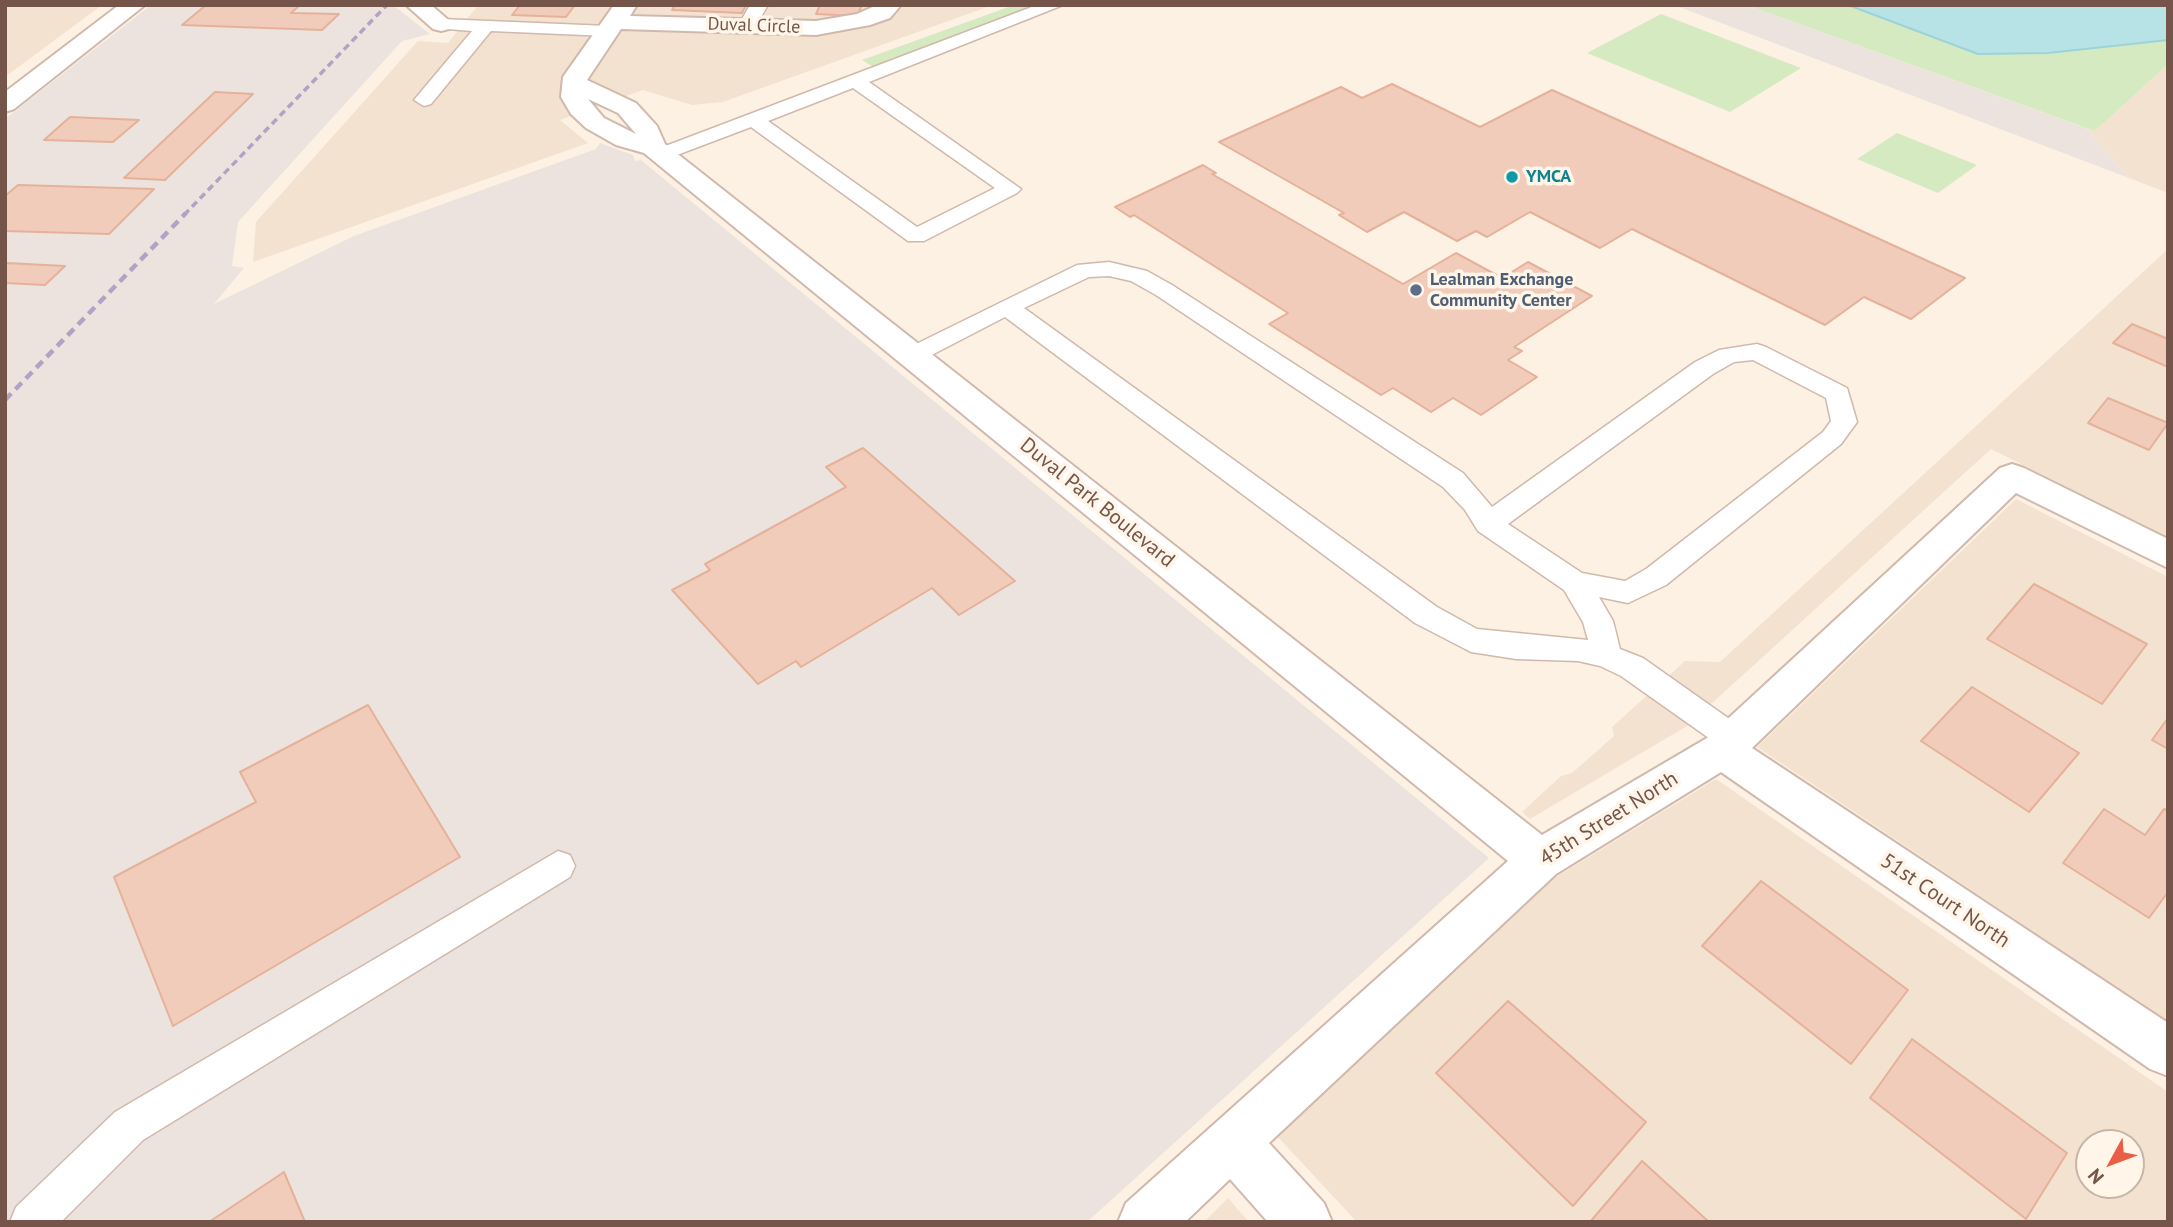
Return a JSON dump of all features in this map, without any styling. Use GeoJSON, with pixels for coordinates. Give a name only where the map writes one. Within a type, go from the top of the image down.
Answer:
{"type":"FeatureCollection","features":[{"type":"Feature","properties":{"kind":"street"},"geometry":{"type":"LineString","coordinates":[[5,104],[134,5]]}},
{"type":"Feature","properties":{"kind":"street"},"geometry":{"type":"LineString","coordinates":[[417,5],[441,24]]}},
{"type":"Feature","properties":{"kind":"street","name":"Duval Circle"},"geometry":{"type":"LineString","coordinates":[[616,19],[747,26],[837,25],[882,13],[890,5]]}},
{"type":"Feature","properties":{"kind":"street","name":"Duval Park Boulevard"},"geometry":{"type":"LineString","coordinates":[[616,19],[575,81],[574,97],[580,109],[595,123],[625,139],[657,151],[1540,860]]}},
{"type":"Feature","properties":{"kind":"street","name":"45th Street North"},"geometry":{"type":"LineString","coordinates":[[1145,1222],[1231,1140],[1540,860],[1728,744],[2012,476],[2168,555]]}},
{"type":"Feature","properties":{"kind":"street","name":"51st Court North"},"geometry":{"type":"LineString","coordinates":[[1728,744],[2168,1052]]}},
{"type":"Feature","properties":{"kind":"street"},"geometry":{"type":"LineString","coordinates":[[1231,1140],[1305,1222]]}},
{"type":"Feature","properties":{"kind":"lane"},"geometry":{"type":"LineString","coordinates":[[747,26],[759,5]]}},
{"type":"Feature","properties":{"kind":"lane"},"geometry":{"type":"LineString","coordinates":[[657,151],[753,119],[1054,5]]}},
{"type":"Feature","properties":{"kind":"lane"},"geometry":{"type":"LineString","coordinates":[[441,24],[485,27],[616,19]]}},
{"type":"Feature","properties":{"kind":"lane"},"geometry":{"type":"LineString","coordinates":[[424,100],[485,27]]}},
{"type":"Feature","properties":{"kind":"lane"},"geometry":{"type":"LineString","coordinates":[[753,119],[916,236],[1010,190],[855,80]]}},
{"type":"Feature","properties":{"kind":"lane"},"geometry":{"type":"LineString","coordinates":[[913,355],[1085,270],[1110,269],[1139,276],[1453,480],[1475,503],[1488,524],[1574,582],[1628,592],[1656,577],[1832,438],[1844,422],[1838,394],[1757,352],[1728,355],[1704,368],[1488,524]]}},
{"type":"Feature","properties":{"kind":"lane"},"geometry":{"type":"LineString","coordinates":[[1007,307],[1426,615],[1471,640],[1516,647],[1578,649],[1607,656],[1632,667],[1728,744]]}},
{"type":"Feature","properties":{"kind":"lane"},"geometry":{"type":"LineString","coordinates":[[1574,582],[1598,621],[1607,656]]}},
{"type":"Feature","properties":{"kind":"lane"},"geometry":{"type":"LineString","coordinates":[[31,1222],[129,1126],[558,866]]}},
{"type":"Feature","properties":{"kind":"shaded area"},"geometry":{"type":"Polygon","coordinates":[[[5,5],[102,5],[5,77],[5,5]]]}},
{"type":"Feature","properties":{"kind":"shaded area"},"geometry":{"type":"Polygon","coordinates":[[[151,5],[393,5],[430,34],[402,41],[238,222],[232,266],[244,268],[214,304],[354,236],[596,149],[600,143],[633,155],[635,161],[641,160],[1489,858],[1087,1222],[5,1222],[5,119],[151,5]]]}},
{"type":"Feature","properties":{"kind":"shaded area"},"geometry":{"type":"Polygon","coordinates":[[[478,5],[993,5],[723,102],[692,105],[643,90],[560,120],[588,143],[253,262],[256,222],[418,41],[448,43],[478,5]]]}},
{"type":"Feature","properties":{"kind":"shaded area"},"geometry":{"type":"Polygon","coordinates":[[[1674,5],[1747,5],[2086,128],[2129,178],[1674,5]]]}},
{"type":"Feature","properties":{"kind":"shaded area"},"geometry":{"type":"Polygon","coordinates":[[[2168,64],[2168,193],[2129,178],[2086,128],[2095,131],[2168,64]]]}},
{"type":"Feature","properties":{"kind":"shaded area"},"geometry":{"type":"Polygon","coordinates":[[[2168,249],[2168,537],[1991,449],[1687,726],[1530,819],[1522,812],[1561,776],[1572,773],[1614,736],[1612,727],[1685,661],[1720,662],[2168,249]]]}},
{"type":"Feature","properties":{"kind":"shaded area"},"geometry":{"type":"Polygon","coordinates":[[[2016,499],[2168,577],[2168,1021],[1757,747],[2016,499]]]}},
{"type":"Feature","properties":{"kind":"shaded area"},"geometry":{"type":"Polygon","coordinates":[[[1716,779],[2168,1092],[2168,1222],[1357,1222],[1276,1135],[1553,879],[1716,779]]]}},
{"type":"Feature","properties":{"kind":"shaded area"},"geometry":{"type":"Polygon","coordinates":[[[1228,1198],[1249,1222],[1204,1222],[1228,1198]]]}},
{"type":"Feature","properties":{"kind":"green space"},"geometry":{"type":"Polygon","coordinates":[[[1014,5],[1057,5],[880,71],[862,60],[1014,5]]]}},
{"type":"Feature","properties":{"kind":"green space"},"geometry":{"type":"Polygon","coordinates":[[[1747,5],[1848,5],[1978,54],[2048,53],[2168,40],[2168,64],[2095,131],[1747,5]]]}},
{"type":"Feature","properties":{"kind":"green space"},"geometry":{"type":"Polygon","coordinates":[[[1661,14],[1801,68],[1730,112],[1587,53],[1661,14]]]}},
{"type":"Feature","properties":{"kind":"green space"},"geometry":{"type":"Polygon","coordinates":[[[1897,133],[1977,165],[1938,193],[1857,159],[1897,133]]]}},
{"type":"Feature","properties":{"kind":"water"},"geometry":{"type":"Polygon","coordinates":[[[1848,5],[2168,5],[2168,40],[2048,53],[1978,54],[1848,5]]]}},
{"type":"Feature","properties":{"kind":"building"},"geometry":{"type":"Polygon","coordinates":[[[206,5],[300,5],[291,13],[339,14],[322,30],[182,25],[206,5]]]}},
{"type":"Feature","properties":{"kind":"building"},"geometry":{"type":"Polygon","coordinates":[[[520,5],[575,5],[566,17],[512,15],[520,5]]]}},
{"type":"Feature","properties":{"kind":"building"},"geometry":{"type":"Polygon","coordinates":[[[675,5],[746,5],[742,13],[672,10],[675,5]]]}},
{"type":"Feature","properties":{"kind":"building"},"geometry":{"type":"Polygon","coordinates":[[[820,5],[862,5],[857,16],[816,14],[820,5]]]}},
{"type":"Feature","properties":{"kind":"building","name":"YMCA"},"geometry":{"type":"Polygon","coordinates":[[[1392,84],[1480,127],[1552,90],[1965,278],[1911,319],[1864,297],[1825,325],[1632,229],[1600,248],[1530,212],[1487,237],[1476,231],[1457,241],[1404,212],[1367,232],[1339,215],[1344,213],[1219,142],[1341,87],[1362,98],[1392,84]]]}},
{"type":"Feature","properties":{"kind":"building"},"geometry":{"type":"Polygon","coordinates":[[[215,92],[253,94],[165,180],[124,178],[215,92]]]}},
{"type":"Feature","properties":{"kind":"building"},"geometry":{"type":"Polygon","coordinates":[[[70,117],[139,120],[113,142],[44,140],[70,117]]]}},
{"type":"Feature","properties":{"kind":"building","name":"Lealman Exchange Community Center"},"geometry":{"type":"Polygon","coordinates":[[[1203,165],[1216,173],[1212,174],[1403,284],[1456,253],[1502,278],[1528,262],[1592,296],[1514,347],[1522,351],[1508,360],[1537,377],[1481,415],[1453,398],[1431,412],[1393,388],[1381,395],[1269,324],[1288,313],[1134,215],[1130,217],[1115,207],[1203,165]]]}},
{"type":"Feature","properties":{"kind":"building"},"geometry":{"type":"Polygon","coordinates":[[[18,185],[154,189],[109,234],[5,231],[5,196],[18,185]]]}},
{"type":"Feature","properties":{"kind":"building"},"geometry":{"type":"Polygon","coordinates":[[[5,264],[65,266],[45,285],[5,283],[5,264]]]}},
{"type":"Feature","properties":{"kind":"building"},"geometry":{"type":"Polygon","coordinates":[[[2132,324],[2168,339],[2168,367],[2113,343],[2132,324]]]}},
{"type":"Feature","properties":{"kind":"building"},"geometry":{"type":"Polygon","coordinates":[[[2108,398],[2168,423],[2149,450],[2088,423],[2108,398]]]}},
{"type":"Feature","properties":{"kind":"building"},"geometry":{"type":"Polygon","coordinates":[[[863,448],[1015,581],[959,615],[932,588],[801,667],[796,661],[758,684],[672,590],[710,570],[705,564],[846,487],[826,467],[863,448]]]}},
{"type":"Feature","properties":{"kind":"building"},"geometry":{"type":"Polygon","coordinates":[[[2034,584],[2147,644],[2102,704],[1987,639],[2034,584]]]}},
{"type":"Feature","properties":{"kind":"building"},"geometry":{"type":"Polygon","coordinates":[[[1972,687],[2079,753],[2029,812],[1921,741],[1972,687]]]}},
{"type":"Feature","properties":{"kind":"building"},"geometry":{"type":"Polygon","coordinates":[[[368,705],[460,857],[173,1026],[114,877],[256,802],[240,772],[368,705]]]}},
{"type":"Feature","properties":{"kind":"building"},"geometry":{"type":"Polygon","coordinates":[[[2168,718],[2168,749],[2152,740],[2168,718]]]}},
{"type":"Feature","properties":{"kind":"building"},"geometry":{"type":"Polygon","coordinates":[[[2104,809],[2145,835],[2164,809],[2168,811],[2168,892],[2149,918],[2063,863],[2104,809]]]}},
{"type":"Feature","properties":{"kind":"building"},"geometry":{"type":"Polygon","coordinates":[[[1761,881],[1908,990],[1851,1064],[1702,946],[1761,881]]]}},
{"type":"Feature","properties":{"kind":"building"},"geometry":{"type":"Polygon","coordinates":[[[1508,1001],[1646,1122],[1573,1206],[1436,1073],[1508,1001]]]}},
{"type":"Feature","properties":{"kind":"building"},"geometry":{"type":"Polygon","coordinates":[[[1912,1039],[2067,1153],[2026,1219],[1870,1098],[1912,1039]]]}},
{"type":"Feature","properties":{"kind":"building"},"geometry":{"type":"Polygon","coordinates":[[[1642,1161],[1709,1222],[1590,1222],[1642,1161]]]}},
{"type":"Feature","properties":{"kind":"building"},"geometry":{"type":"Polygon","coordinates":[[[284,1172],[305,1222],[209,1222],[284,1172]]]}},
{"type":"Feature","properties":{"kind":"railway"},"geometry":{"type":"LineString","coordinates":[[184,215],[387,5]]}},
{"type":"Feature","properties":{"kind":"railway"},"geometry":{"type":"LineString","coordinates":[[5,400],[186,213]]}},
{"type":"Feature","properties":{"kind":"place","name":"YMCA"},"geometry":{"type":"Point","coordinates":[1512,177]}},
{"type":"Feature","properties":{"kind":"place","name":"Lealman Exchange Community Center"},"geometry":{"type":"Point","coordinates":[1416,290]}}]}
